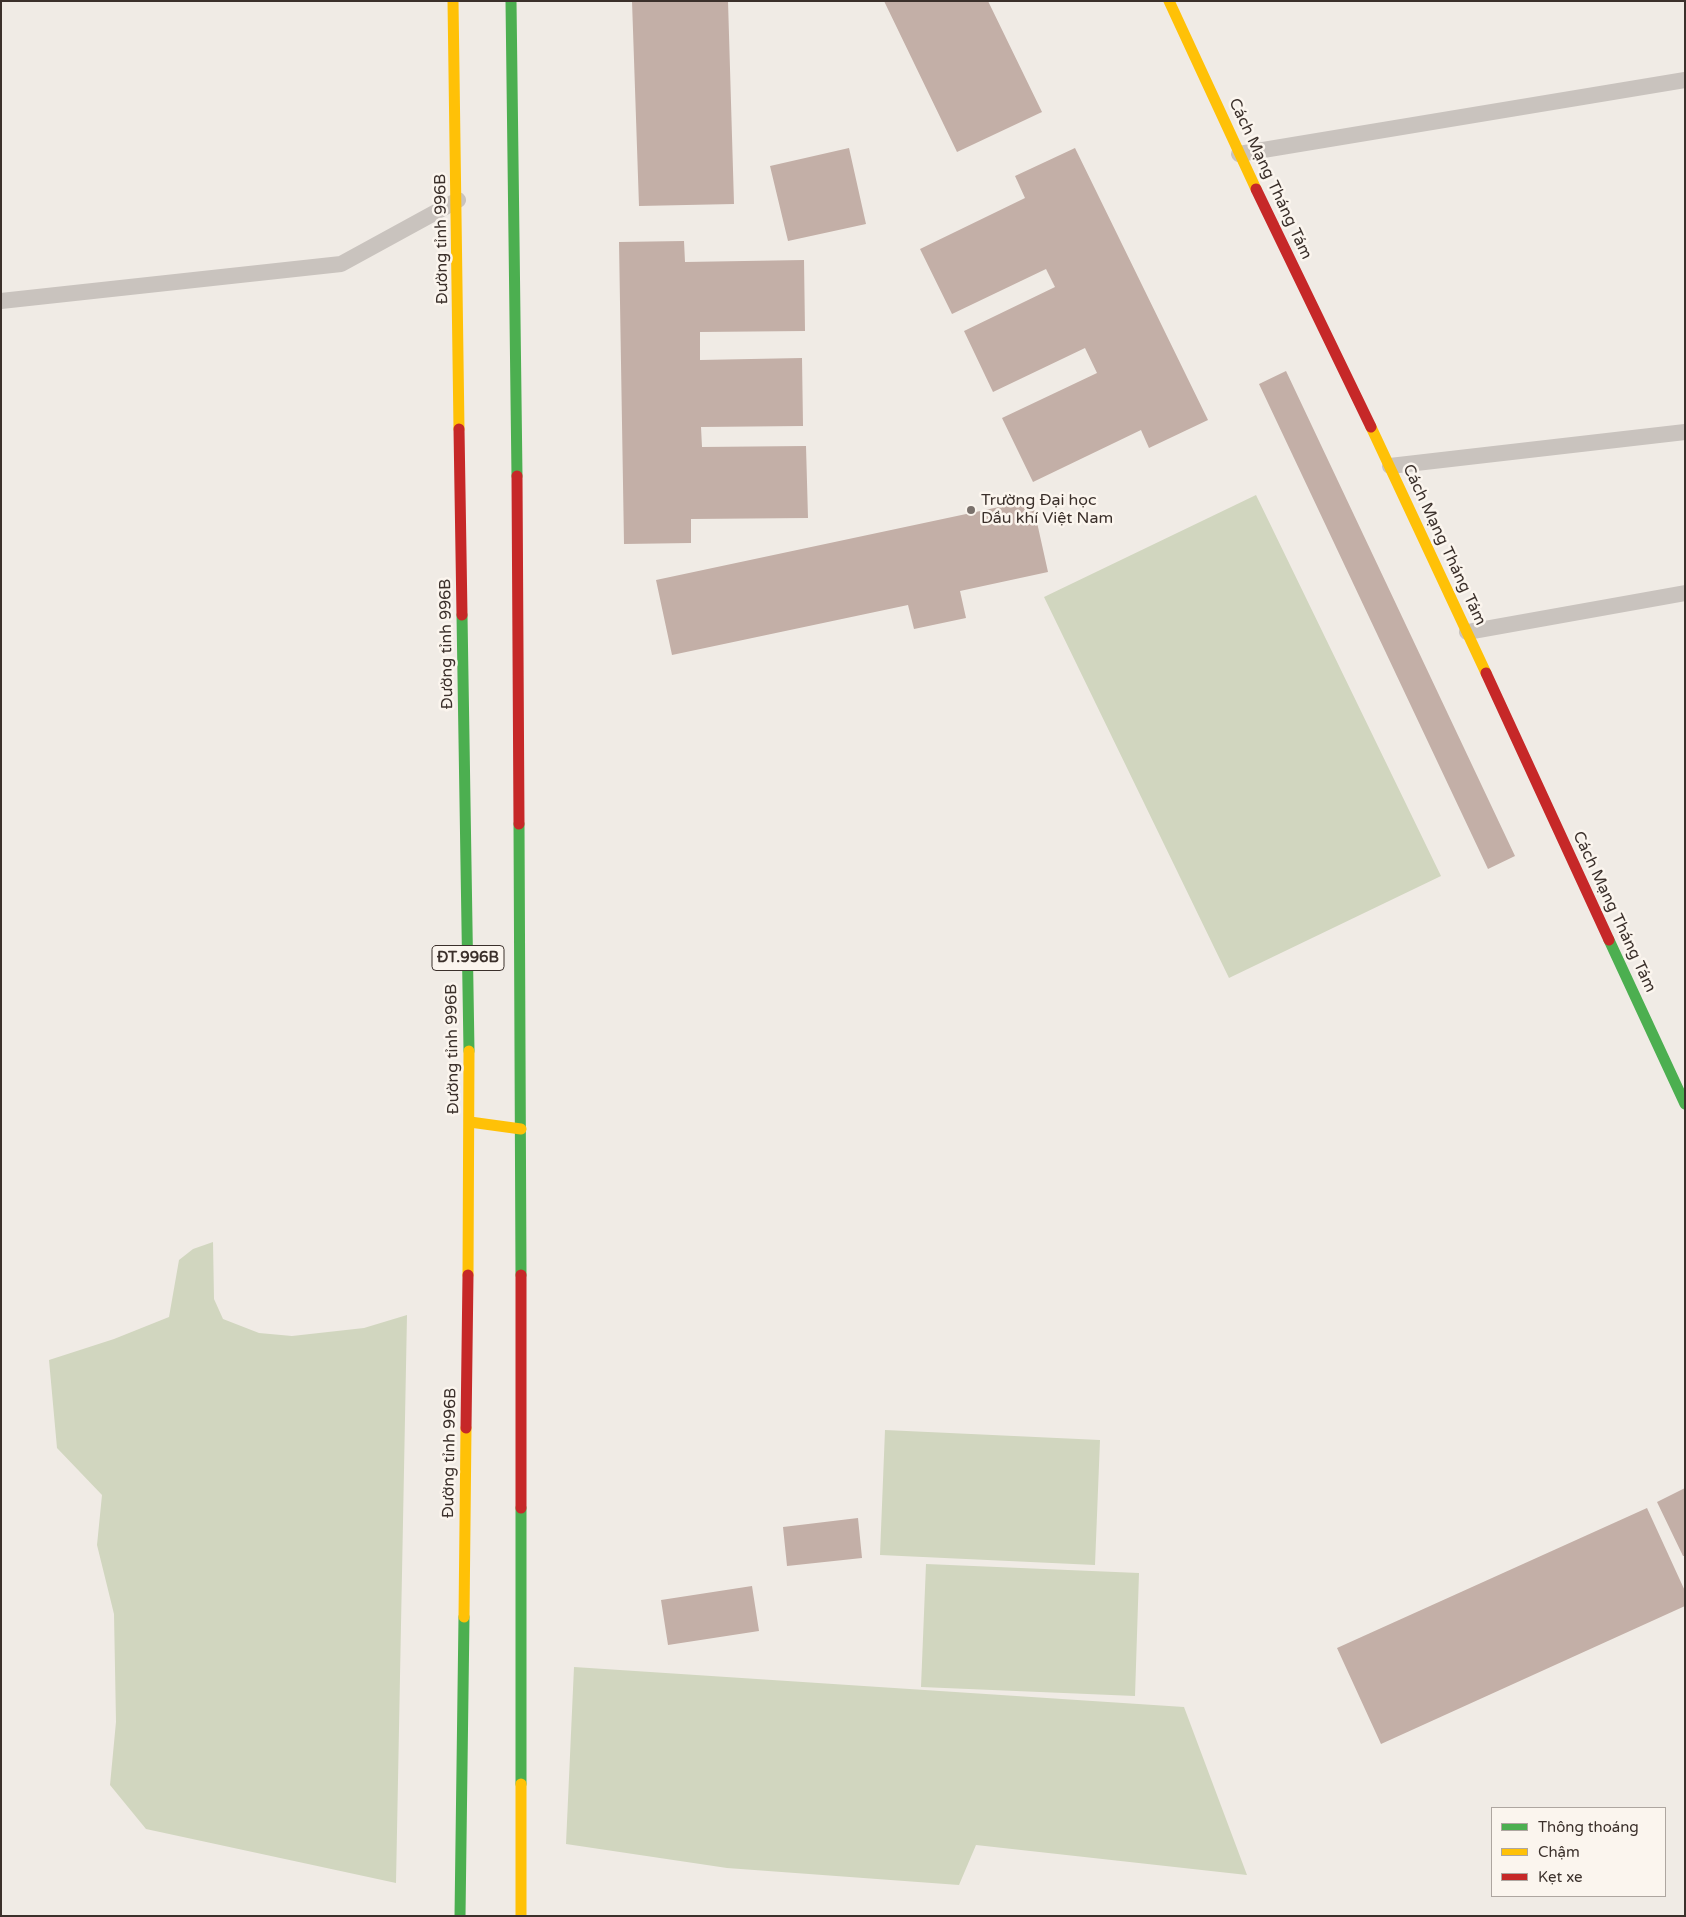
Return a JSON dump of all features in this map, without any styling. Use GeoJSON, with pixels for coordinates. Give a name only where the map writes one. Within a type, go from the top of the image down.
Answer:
{"type":"FeatureCollection","features":[{"type":"Feature","properties":{"kind":"main road","name":"Đường tỉnh 996B"},"geometry":{"type":"LineString","coordinates":[[453,1],[458,200],[470,1122],[460,1916]]}},
{"type":"Feature","properties":{"kind":"main road","name":"ĐT.996B"},"geometry":{"type":"LineString","coordinates":[[511,1],[516,361],[521,1129],[521,1916]]}},
{"type":"Feature","properties":{"kind":"main road","name":"Cách Mạng Tháng Tám"},"geometry":{"type":"LineString","coordinates":[[1169,1],[1239,154],[1390,466],[1685,1104]]}},
{"type":"Feature","properties":{"kind":"main road"},"geometry":{"type":"LineString","coordinates":[[470,1122],[521,1129]]}},
{"type":"Feature","properties":{"kind":"lane"},"geometry":{"type":"LineString","coordinates":[[1239,154],[1685,80]]}},
{"type":"Feature","properties":{"kind":"lane"},"geometry":{"type":"LineString","coordinates":[[1,301],[341,264],[458,200]]}},
{"type":"Feature","properties":{"kind":"lane"},"geometry":{"type":"LineString","coordinates":[[1390,466],[1685,432]]}},
{"type":"Feature","properties":{"kind":"lane"},"geometry":{"type":"LineString","coordinates":[[1467,632],[1685,593]]}},
{"type":"Feature","properties":{"kind":"green space"},"geometry":{"type":"Polygon","coordinates":[[[1256,495],[1441,876],[1229,978],[1044,597],[1256,495]]]}},
{"type":"Feature","properties":{"kind":"green space"},"geometry":{"type":"Polygon","coordinates":[[[213,1242],[214,1299],[223,1319],[259,1333],[292,1336],[364,1328],[407,1315],[396,1883],[146,1829],[110,1785],[116,1722],[114,1614],[97,1545],[102,1495],[57,1448],[49,1360],[114,1339],[169,1317],[179,1260],[193,1249],[213,1242]]]}},
{"type":"Feature","properties":{"kind":"green space"},"geometry":{"type":"Polygon","coordinates":[[[885,1430],[1100,1440],[1095,1565],[880,1555],[885,1430]]]}},
{"type":"Feature","properties":{"kind":"green space"},"geometry":{"type":"Polygon","coordinates":[[[926,1564],[1139,1573],[1135,1696],[921,1687],[926,1564]]]}},
{"type":"Feature","properties":{"kind":"green space"},"geometry":{"type":"Polygon","coordinates":[[[574,1667],[1184,1707],[1247,1875],[976,1845],[959,1885],[727,1868],[566,1844],[574,1667]]]}},
{"type":"Feature","properties":{"kind":"building"},"geometry":{"type":"Polygon","coordinates":[[[632,1],[728,1],[734,204],[639,206],[632,1]]]}},
{"type":"Feature","properties":{"kind":"building"},"geometry":{"type":"Polygon","coordinates":[[[884,1],[988,1],[1042,112],[957,152],[884,1]]]}},
{"type":"Feature","properties":{"kind":"building"},"geometry":{"type":"Polygon","coordinates":[[[849,148],[866,224],[788,241],[770,166],[849,148]]]}},
{"type":"Feature","properties":{"kind":"building"},"geometry":{"type":"Polygon","coordinates":[[[1075,148],[1208,420],[1149,448],[1141,430],[1033,482],[1002,418],[1097,373],[1085,348],[993,392],[964,331],[1055,287],[1046,269],[952,314],[920,249],[1025,198],[1015,176],[1075,148]]]}},
{"type":"Feature","properties":{"kind":"building"},"geometry":{"type":"Polygon","coordinates":[[[684,241],[685,262],[804,260],[805,331],[700,332],[700,360],[802,358],[803,426],[701,427],[702,447],[806,446],[808,518],[691,519],[691,543],[624,544],[619,242],[684,241]]]}},
{"type":"Feature","properties":{"kind":"building"},"geometry":{"type":"Polygon","coordinates":[[[1286,371],[1515,856],[1488,869],[1259,384],[1286,371]]]}},
{"type":"Feature","properties":{"kind":"building"},"geometry":{"type":"Polygon","coordinates":[[[1032,500],[1048,572],[960,591],[966,618],[914,629],[908,605],[672,655],[656,580],[1032,500]]]}},
{"type":"Feature","properties":{"kind":"building"},"geometry":{"type":"Polygon","coordinates":[[[1685,1488],[1685,1556],[1683,1556],[1657,1502],[1685,1488]]]}},
{"type":"Feature","properties":{"kind":"building"},"geometry":{"type":"Polygon","coordinates":[[[1647,1508],[1685,1591],[1685,1606],[1381,1744],[1337,1648],[1647,1508]]]}},
{"type":"Feature","properties":{"kind":"building"},"geometry":{"type":"Polygon","coordinates":[[[858,1518],[862,1558],[787,1566],[783,1527],[858,1518]]]}},
{"type":"Feature","properties":{"kind":"building"},"geometry":{"type":"Polygon","coordinates":[[[752,1586],[759,1631],[668,1645],[661,1600],[752,1586]]]}},
{"type":"Feature","properties":{"kind":"traffic: fast"},"geometry":{"type":"LineString","coordinates":[[511,1],[517,476]]}},
{"type":"Feature","properties":{"kind":"traffic: fast"},"geometry":{"type":"LineString","coordinates":[[462,615],[469,1051]]}},
{"type":"Feature","properties":{"kind":"traffic: fast"},"geometry":{"type":"LineString","coordinates":[[519,824],[521,1275]]}},
{"type":"Feature","properties":{"kind":"traffic: fast"},"geometry":{"type":"LineString","coordinates":[[1609,940],[1685,1104]]}},
{"type":"Feature","properties":{"kind":"traffic: fast"},"geometry":{"type":"LineString","coordinates":[[521,1508],[521,1784]]}},
{"type":"Feature","properties":{"kind":"traffic: fast"},"geometry":{"type":"LineString","coordinates":[[460,1916],[464,1617]]}},
{"type":"Feature","properties":{"kind":"traffic: slow"},"geometry":{"type":"LineString","coordinates":[[453,1],[459,429]]}},
{"type":"Feature","properties":{"kind":"traffic: slow"},"geometry":{"type":"LineString","coordinates":[[1169,1],[1256,189]]}},
{"type":"Feature","properties":{"kind":"traffic: slow"},"geometry":{"type":"LineString","coordinates":[[1371,427],[1486,673]]}},
{"type":"Feature","properties":{"kind":"traffic: slow"},"geometry":{"type":"LineString","coordinates":[[468,1275],[469,1051]]}},
{"type":"Feature","properties":{"kind":"traffic: slow"},"geometry":{"type":"LineString","coordinates":[[470,1122],[521,1129]]}},
{"type":"Feature","properties":{"kind":"traffic: slow"},"geometry":{"type":"LineString","coordinates":[[464,1617],[466,1428]]}},
{"type":"Feature","properties":{"kind":"traffic: slow"},"geometry":{"type":"LineString","coordinates":[[521,1784],[521,1916]]}},
{"type":"Feature","properties":{"kind":"traffic: jam"},"geometry":{"type":"LineString","coordinates":[[1256,189],[1371,427]]}},
{"type":"Feature","properties":{"kind":"traffic: jam"},"geometry":{"type":"LineString","coordinates":[[459,429],[462,615]]}},
{"type":"Feature","properties":{"kind":"traffic: jam"},"geometry":{"type":"LineString","coordinates":[[517,476],[519,824]]}},
{"type":"Feature","properties":{"kind":"traffic: jam"},"geometry":{"type":"LineString","coordinates":[[1486,673],[1609,940]]}},
{"type":"Feature","properties":{"kind":"traffic: jam"},"geometry":{"type":"LineString","coordinates":[[466,1428],[468,1275]]}},
{"type":"Feature","properties":{"kind":"traffic: jam"},"geometry":{"type":"LineString","coordinates":[[521,1275],[521,1508]]}},
{"type":"Feature","properties":{"kind":"place","name":"Trường Đại học Dầu khí Việt Nam"},"geometry":{"type":"Point","coordinates":[971,510]}}]}
